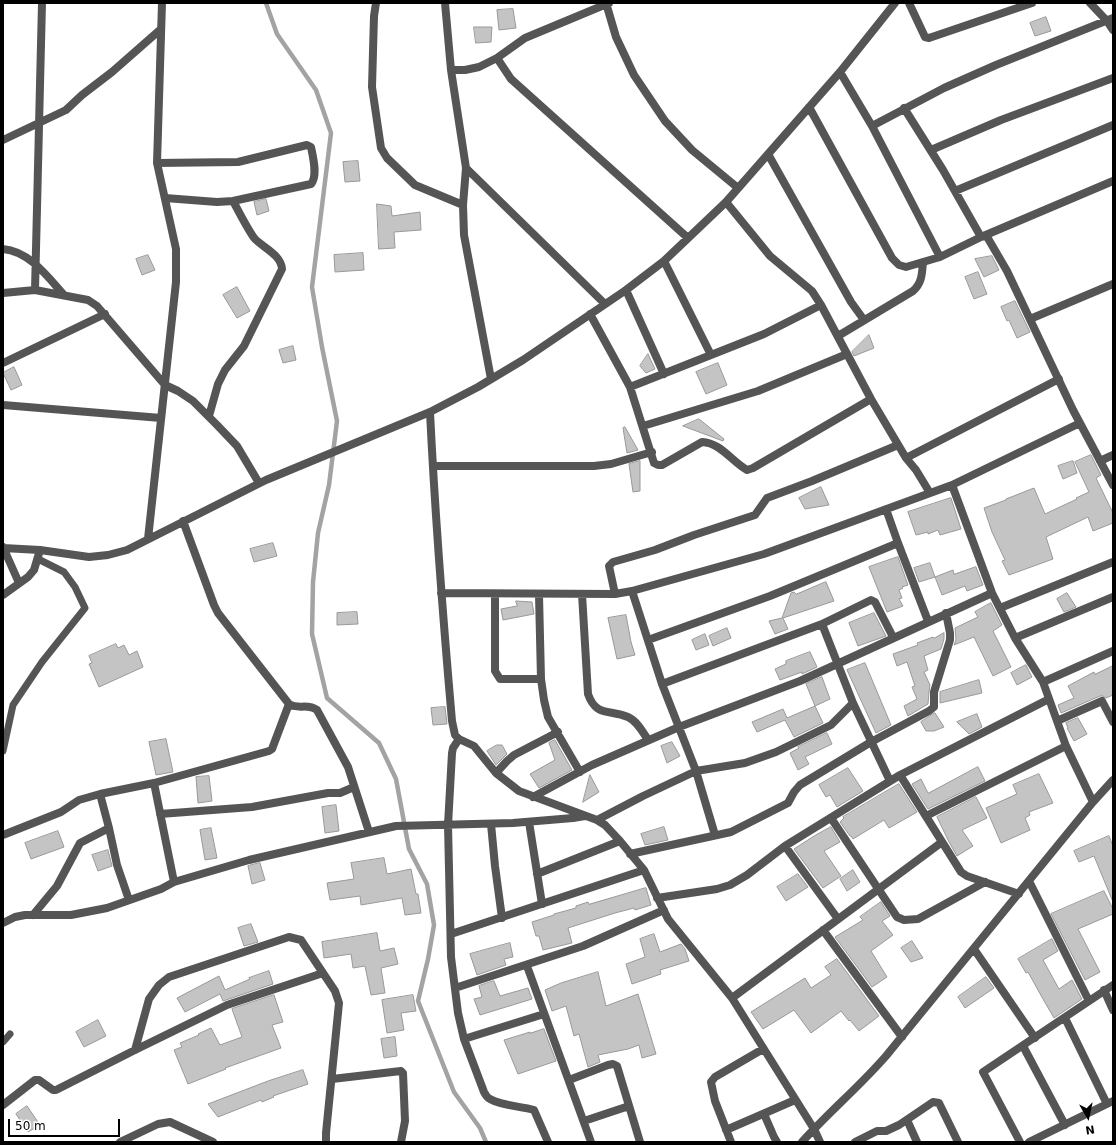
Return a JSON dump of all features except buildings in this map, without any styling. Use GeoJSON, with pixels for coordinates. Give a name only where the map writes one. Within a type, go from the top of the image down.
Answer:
{"type":"FeatureCollection","features":[{"type":"Feature","properties":{"kind":"street"},"geometry":{"type":"LineString","coordinates":[[35,290],[42,3]]}},
{"type":"Feature","properties":{"kind":"street"},"geometry":{"type":"LineString","coordinates":[[148,539],[176,282],[176,249],[157,163],[162,3]]}},
{"type":"Feature","properties":{"kind":"street"},"geometry":{"type":"LineString","coordinates":[[376,3],[374,16],[372,87],[381,148],[387,158],[415,185],[462,205]]}},
{"type":"Feature","properties":{"kind":"street"},"geometry":{"type":"LineString","coordinates":[[445,3],[450,70],[466,168],[462,205],[464,235],[491,379]]}},
{"type":"Feature","properties":{"kind":"street"},"geometry":{"type":"LineString","coordinates":[[450,70],[472,69],[497,58],[525,38],[607,3],[616,37],[634,75],[665,121],[692,150],[738,188]]}},
{"type":"Feature","properties":{"kind":"street"},"geometry":{"type":"LineString","coordinates":[[3,548],[39,555],[89,557],[108,555],[127,550],[259,483],[430,412],[478,387],[523,360],[626,290],[664,260],[726,202],[840,72],[895,3]]}},
{"type":"Feature","properties":{"kind":"street"},"geometry":{"type":"LineString","coordinates":[[909,3],[925,37],[929,38],[1032,3]]}},
{"type":"Feature","properties":{"kind":"street"},"geometry":{"type":"LineString","coordinates":[[1090,3],[1110,20],[1113,30]]}},
{"type":"Feature","properties":{"kind":"street"},"geometry":{"type":"LineString","coordinates":[[872,126],[944,88],[1110,20]]}},
{"type":"Feature","properties":{"kind":"street"},"geometry":{"type":"LineString","coordinates":[[3,140],[66,110],[161,29]]}},
{"type":"Feature","properties":{"kind":"street"},"geometry":{"type":"LineString","coordinates":[[497,58],[511,79],[688,238]]}},
{"type":"Feature","properties":{"kind":"street"},"geometry":{"type":"LineString","coordinates":[[840,72],[872,126],[940,257]]}},
{"type":"Feature","properties":{"kind":"street"},"geometry":{"type":"LineString","coordinates":[[931,150],[1001,120],[1113,78]]}},
{"type":"Feature","properties":{"kind":"street"},"geometry":{"type":"LineString","coordinates":[[810,107],[892,258],[899,265],[906,268],[940,257],[983,236],[1113,181]]}},
{"type":"Feature","properties":{"kind":"street"},"geometry":{"type":"LineString","coordinates":[[904,108],[983,236],[1007,271],[1080,423],[1113,485]]}},
{"type":"Feature","properties":{"kind":"street"},"geometry":{"type":"LineString","coordinates":[[955,191],[1113,125]]}},
{"type":"Feature","properties":{"kind":"street"},"geometry":{"type":"LineString","coordinates":[[157,163],[238,162],[308,145],[311,147],[314,168],[314,181],[311,184],[233,201],[217,202],[165,198]]}},
{"type":"Feature","properties":{"kind":"street"},"geometry":{"type":"LineString","coordinates":[[768,154],[851,302],[864,320]]}},
{"type":"Feature","properties":{"kind":"street"},"geometry":{"type":"LineString","coordinates":[[466,168],[605,304]]}},
{"type":"Feature","properties":{"kind":"street"},"geometry":{"type":"LineString","coordinates":[[209,416],[218,384],[225,370],[244,346],[282,269],[282,263],[255,239],[233,201]]}},
{"type":"Feature","properties":{"kind":"street"},"geometry":{"type":"LineString","coordinates":[[726,202],[770,256],[812,291],[838,336],[871,400],[906,458],[916,470],[930,493]]}},
{"type":"Feature","properties":{"kind":"street"},"geometry":{"type":"LineString","coordinates":[[3,249],[10,249],[36,264],[64,295]]}},
{"type":"Feature","properties":{"kind":"street"},"geometry":{"type":"LineString","coordinates":[[664,260],[711,355]]}},
{"type":"Feature","properties":{"kind":"street"},"geometry":{"type":"LineString","coordinates":[[838,336],[919,286],[922,278],[923,262]]}},
{"type":"Feature","properties":{"kind":"street"},"geometry":{"type":"LineString","coordinates":[[1030,319],[1113,284]]}},
{"type":"Feature","properties":{"kind":"street"},"geometry":{"type":"LineString","coordinates":[[3,293],[35,290],[88,300],[97,306],[165,385],[178,390],[194,401],[237,446],[259,483]]}},
{"type":"Feature","properties":{"kind":"street"},"geometry":{"type":"LineString","coordinates":[[626,290],[664,374]]}},
{"type":"Feature","properties":{"kind":"street"},"geometry":{"type":"LineString","coordinates":[[630,387],[764,334],[821,305]]}},
{"type":"Feature","properties":{"kind":"street"},"geometry":{"type":"LineString","coordinates":[[3,363],[105,314]]}},
{"type":"Feature","properties":{"kind":"street"},"geometry":{"type":"LineString","coordinates":[[590,314],[630,387],[652,452],[654,463],[658,465],[662,465],[702,442],[710,442],[716,445],[740,466],[747,470],[753,468],[871,400]]}},
{"type":"Feature","properties":{"kind":"street"},"geometry":{"type":"LineString","coordinates":[[643,426],[758,392],[847,354]]}},
{"type":"Feature","properties":{"kind":"street"},"geometry":{"type":"LineString","coordinates":[[906,458],[1059,379]]}},
{"type":"Feature","properties":{"kind":"street"},"geometry":{"type":"LineString","coordinates":[[3,405],[161,418]]}},
{"type":"Feature","properties":{"kind":"street"},"geometry":{"type":"LineString","coordinates":[[430,412],[432,466],[441,593],[452,721],[455,735],[459,739],[474,746],[496,773],[519,791],[597,820],[605,825],[620,841],[644,870],[657,898],[675,929],[710,969],[732,998],[814,1129],[820,1142]]}},
{"type":"Feature","properties":{"kind":"street"},"geometry":{"type":"LineString","coordinates":[[441,593],[615,594],[632,591],[764,554],[952,485],[1080,423]]}},
{"type":"Feature","properties":{"kind":"street"},"geometry":{"type":"LineString","coordinates":[[615,594],[609,566],[613,562],[656,550],[694,535],[755,515],[766,498],[812,481],[898,445]]}},
{"type":"Feature","properties":{"kind":"street"},"geometry":{"type":"LineString","coordinates":[[432,466],[594,466],[611,464],[652,452]]}},
{"type":"Feature","properties":{"kind":"street"},"geometry":{"type":"LineString","coordinates":[[1100,461],[1113,455]]}},
{"type":"Feature","properties":{"kind":"street"},"geometry":{"type":"LineString","coordinates":[[952,485],[992,593],[1015,638],[1043,682],[1066,746],[1093,802]]}},
{"type":"Feature","properties":{"kind":"street"},"geometry":{"type":"LineString","coordinates":[[886,509],[928,621]]}},
{"type":"Feature","properties":{"kind":"street"},"geometry":{"type":"LineString","coordinates":[[183,521],[218,613],[289,704],[294,707],[309,706],[317,710],[348,766],[369,832]]}},
{"type":"Feature","properties":{"kind":"street"},"geometry":{"type":"LineString","coordinates":[[648,640],[770,596],[898,543]]}},
{"type":"Feature","properties":{"kind":"street"},"geometry":{"type":"LineString","coordinates":[[3,548],[19,583]]}},
{"type":"Feature","properties":{"kind":"street"},"geometry":{"type":"LineString","coordinates":[[3,595],[34,570],[39,555]]}},
{"type":"Feature","properties":{"kind":"street"},"geometry":{"type":"LineString","coordinates":[[1000,608],[1113,562]]}},
{"type":"Feature","properties":{"kind":"street"},"geometry":{"type":"LineString","coordinates":[[632,591],[662,684],[696,771],[715,835]]}},
{"type":"Feature","properties":{"kind":"street"},"geometry":{"type":"LineString","coordinates":[[533,797],[592,765],[648,740],[800,681],[893,637],[992,593]]}},
{"type":"Feature","properties":{"kind":"street"},"geometry":{"type":"LineString","coordinates":[[495,594],[495,671],[497,676],[500,679],[541,680]]}},
{"type":"Feature","properties":{"kind":"street"},"geometry":{"type":"LineString","coordinates":[[539,594],[541,680],[548,717],[580,772]]}},
{"type":"Feature","properties":{"kind":"street"},"geometry":{"type":"LineString","coordinates":[[582,594],[588,694],[592,704],[598,709],[628,717],[636,723],[648,740]]}},
{"type":"Feature","properties":{"kind":"street"},"geometry":{"type":"LineString","coordinates":[[1015,638],[1113,597]]}},
{"type":"Feature","properties":{"kind":"street"},"geometry":{"type":"LineString","coordinates":[[662,684],[822,624],[873,600],[893,637]]}},
{"type":"Feature","properties":{"kind":"street"},"geometry":{"type":"LineString","coordinates":[[630,854],[731,832],[788,803],[800,785],[871,742],[929,711],[934,707],[934,692],[950,640],[946,613]]}},
{"type":"Feature","properties":{"kind":"street"},"geometry":{"type":"LineString","coordinates":[[822,624],[853,703],[890,781]]}},
{"type":"Feature","properties":{"kind":"street"},"geometry":{"type":"LineString","coordinates":[[1043,682],[1113,651]]}},
{"type":"Feature","properties":{"kind":"street"},"geometry":{"type":"LineString","coordinates":[[657,898],[717,889],[730,885],[747,875],[785,846],[900,774],[1049,699]]}},
{"type":"Feature","properties":{"kind":"street"},"geometry":{"type":"LineString","coordinates":[[1057,720],[1102,701],[1113,722]]}},
{"type":"Feature","properties":{"kind":"street"},"geometry":{"type":"LineString","coordinates":[[597,820],[696,771],[745,763],[776,752],[831,725],[853,703]]}},
{"type":"Feature","properties":{"kind":"street"},"geometry":{"type":"LineString","coordinates":[[3,836],[61,812],[79,800],[154,782],[269,751],[272,749],[289,704]]}},
{"type":"Feature","properties":{"kind":"street"},"geometry":{"type":"LineString","coordinates":[[496,773],[514,755],[558,732]]}},
{"type":"Feature","properties":{"kind":"street"},"geometry":{"type":"LineString","coordinates":[[459,739],[453,748],[452,753],[448,825],[451,957],[458,1013],[464,1039],[484,1092],[490,1099],[514,1107],[534,1110],[548,1142]]}},
{"type":"Feature","properties":{"kind":"street"},"geometry":{"type":"LineString","coordinates":[[926,816],[1066,746]]}},
{"type":"Feature","properties":{"kind":"street"},"geometry":{"type":"LineString","coordinates":[[900,774],[961,872],[967,876],[1018,894]]}},
{"type":"Feature","properties":{"kind":"street"},"geometry":{"type":"LineString","coordinates":[[802,1142],[870,1075],[1093,802],[1113,780]]}},
{"type":"Feature","properties":{"kind":"street"},"geometry":{"type":"LineString","coordinates":[[154,782],[174,882]]}},
{"type":"Feature","properties":{"kind":"street"},"geometry":{"type":"LineString","coordinates":[[160,814],[252,807],[328,793],[340,793],[354,787]]}},
{"type":"Feature","properties":{"kind":"street"},"geometry":{"type":"LineString","coordinates":[[100,794],[117,865],[128,900]]}},
{"type":"Feature","properties":{"kind":"street"},"geometry":{"type":"LineString","coordinates":[[3,923],[15,917],[78,914],[107,908],[161,889],[174,882],[249,860],[396,826],[529,822],[585,816]]}},
{"type":"Feature","properties":{"kind":"street"},"geometry":{"type":"LineString","coordinates":[[831,818],[897,917],[904,920],[918,919],[986,882]]}},
{"type":"Feature","properties":{"kind":"street"},"geometry":{"type":"LineString","coordinates":[[529,822],[542,904]]}},
{"type":"Feature","properties":{"kind":"street"},"geometry":{"type":"LineString","coordinates":[[491,824],[502,918]]}},
{"type":"Feature","properties":{"kind":"street"},"geometry":{"type":"LineString","coordinates":[[33,915],[57,886],[80,843],[85,839],[109,828]]}},
{"type":"Feature","properties":{"kind":"street"},"geometry":{"type":"LineString","coordinates":[[537,874],[620,841]]}},
{"type":"Feature","properties":{"kind":"street"},"geometry":{"type":"LineString","coordinates":[[732,998],[942,842]]}},
{"type":"Feature","properties":{"kind":"street"},"geometry":{"type":"LineString","coordinates":[[785,846],[838,919]]}},
{"type":"Feature","properties":{"kind":"street"},"geometry":{"type":"LineString","coordinates":[[451,934],[644,870]]}},
{"type":"Feature","properties":{"kind":"street"},"geometry":{"type":"LineString","coordinates":[[1029,881],[1089,1001]]}},
{"type":"Feature","properties":{"kind":"street"},"geometry":{"type":"LineString","coordinates":[[455,988],[527,966],[602,939],[664,910]]}},
{"type":"Feature","properties":{"kind":"street"},"geometry":{"type":"LineString","coordinates":[[823,930],[902,1037]]}},
{"type":"Feature","properties":{"kind":"street"},"geometry":{"type":"LineString","coordinates":[[135,1050],[149,1000],[159,985],[169,977],[289,937],[301,940],[335,991],[339,1003],[326,1142]]}},
{"type":"Feature","properties":{"kind":"street"},"geometry":{"type":"LineString","coordinates":[[974,949],[1035,1038]]}},
{"type":"Feature","properties":{"kind":"street"},"geometry":{"type":"LineString","coordinates":[[527,966],[584,1121],[588,1141]]}},
{"type":"Feature","properties":{"kind":"street"},"geometry":{"type":"LineString","coordinates":[[3,1105],[32,1081],[39,1080],[53,1090],[56,1090],[227,1005],[322,973]]}},
{"type":"Feature","properties":{"kind":"street"},"geometry":{"type":"LineString","coordinates":[[1020,1142],[983,1073],[1113,985]]}},
{"type":"Feature","properties":{"kind":"street"},"geometry":{"type":"LineString","coordinates":[[1104,990],[1113,1010]]}},
{"type":"Feature","properties":{"kind":"street"},"geometry":{"type":"LineString","coordinates":[[464,1039],[544,1014]]}},
{"type":"Feature","properties":{"kind":"street"},"geometry":{"type":"LineString","coordinates":[[1029,1142],[1110,1102],[1065,1018]]}},
{"type":"Feature","properties":{"kind":"street"},"geometry":{"type":"LineString","coordinates":[[1023,1046],[1065,1125]]}},
{"type":"Feature","properties":{"kind":"street"},"geometry":{"type":"LineString","coordinates":[[731,1142],[716,1101],[711,1082],[715,1077],[763,1049]]}},
{"type":"Feature","properties":{"kind":"street"},"geometry":{"type":"LineString","coordinates":[[569,1080],[613,1064],[617,1066],[640,1142]]}},
{"type":"Feature","properties":{"kind":"street"},"geometry":{"type":"LineString","coordinates":[[332,1079],[401,1071],[405,1121],[401,1142]]}},
{"type":"Feature","properties":{"kind":"street"},"geometry":{"type":"LineString","coordinates":[[726,1130],[795,1100]]}},
{"type":"Feature","properties":{"kind":"street"},"geometry":{"type":"LineString","coordinates":[[855,1142],[876,1132],[886,1131],[936,1102],[938,1103],[958,1142]]}},
{"type":"Feature","properties":{"kind":"street"},"geometry":{"type":"LineString","coordinates":[[584,1121],[629,1106]]}},
{"type":"Feature","properties":{"kind":"street"},"geometry":{"type":"LineString","coordinates":[[764,1114],[777,1142]]}},
{"type":"Feature","properties":{"kind":"street"},"geometry":{"type":"LineString","coordinates":[[907,1120],[917,1142]]}},
{"type":"Feature","properties":{"kind":"street"},"geometry":{"type":"LineString","coordinates":[[120,1142],[158,1124],[170,1122],[213,1142]]}},
{"type":"Feature","properties":{"kind":"lane"},"geometry":{"type":"LineString","coordinates":[[3,751],[13,705],[42,662],[85,608],[75,587],[64,572],[39,555]]}},
{"type":"Feature","properties":{"kind":"lane"},"geometry":{"type":"LineString","coordinates":[[3,1042],[10,1034]]}},
{"type":"Feature","properties":{"kind":"waterway"},"geometry":{"type":"LineString","coordinates":[[266,3],[277,34],[316,90],[331,133],[312,287],[337,421],[329,485],[318,533],[313,582],[312,634],[327,698],[379,743],[396,779],[409,849],[427,884],[434,925],[418,1001],[454,1092],[480,1128],[486,1142]]}}]}
